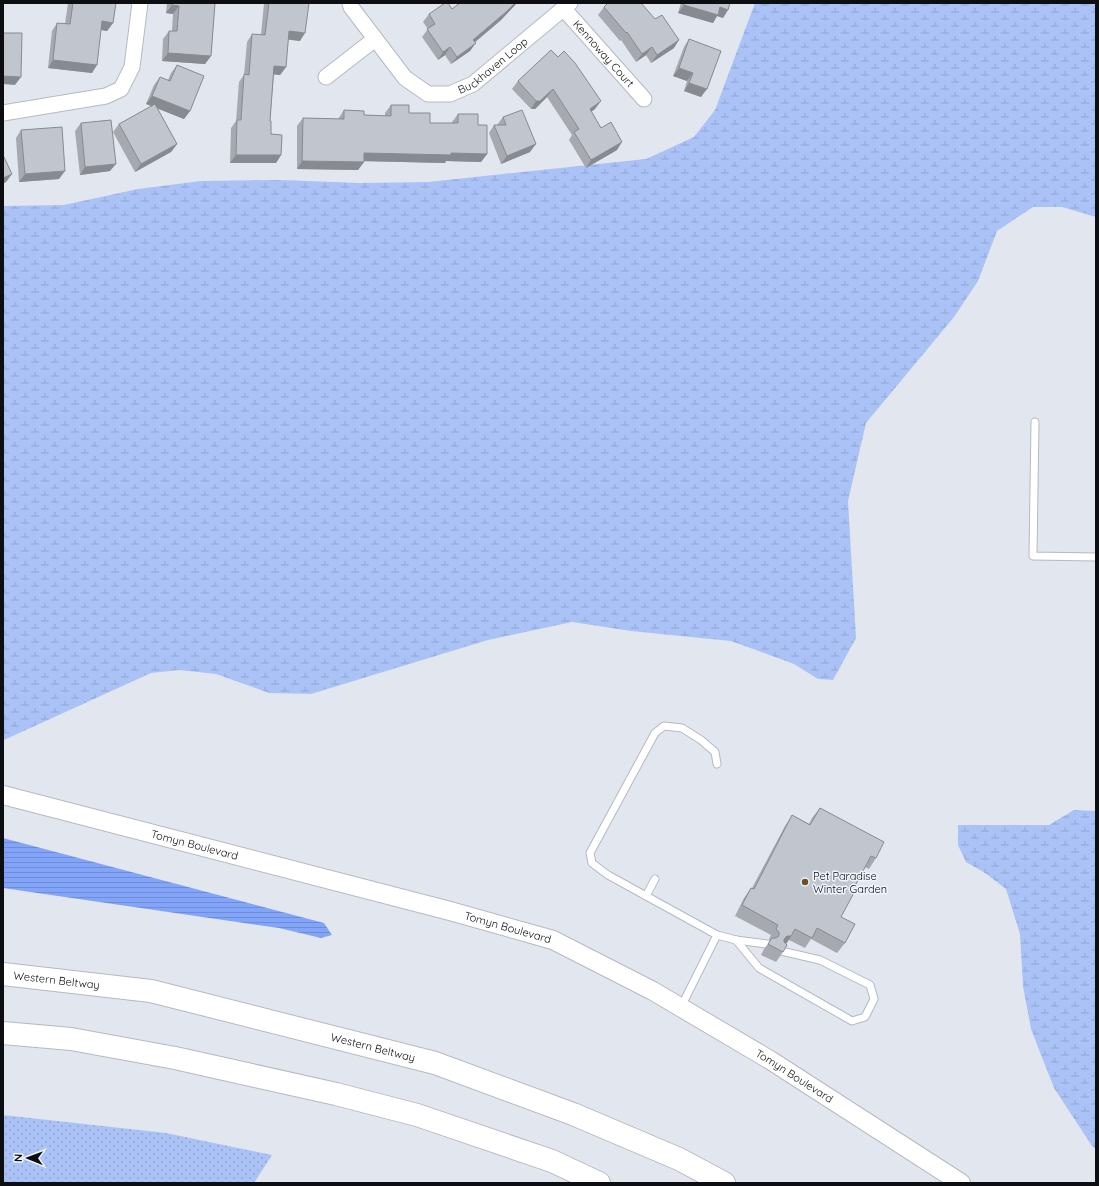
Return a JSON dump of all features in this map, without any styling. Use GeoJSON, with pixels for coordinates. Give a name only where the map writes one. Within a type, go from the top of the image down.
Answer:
{"type":"FeatureCollection","features":[{"type":"Feature","properties":{"kind":"highway"},"geometry":{"type":"LineString","coordinates":[[3,970],[152,991]]}},
{"type":"Feature","properties":{"kind":"highway","name":"Western Beltway"},"geometry":{"type":"LineString","coordinates":[[3,974],[152,991],[435,1062],[573,1114],[678,1159],[724,1183]]}},
{"type":"Feature","properties":{"kind":"highway"},"geometry":{"type":"LineString","coordinates":[[3,1033],[78,1040],[175,1058],[313,1088],[417,1114],[552,1161],[599,1183]]}},
{"type":"Feature","properties":{"kind":"street"},"geometry":{"type":"LineString","coordinates":[[3,113],[106,96],[121,89],[132,67],[140,3]]}},
{"type":"Feature","properties":{"kind":"street","name":"Buckhaven Loop"},"geometry":{"type":"LineString","coordinates":[[350,3],[351,7],[405,78],[428,94],[450,94],[473,84],[566,6]]}},
{"type":"Feature","properties":{"kind":"street","name":"Kennoway Court"},"geometry":{"type":"LineString","coordinates":[[566,6],[644,99]]}},
{"type":"Feature","properties":{"kind":"street"},"geometry":{"type":"LineString","coordinates":[[326,77],[375,39]]}},
{"type":"Feature","properties":{"kind":"street","name":"Tomyn Boulevard"},"geometry":{"type":"LineString","coordinates":[[3,795],[450,911],[553,940],[653,991],[770,1060],[961,1183]]}},
{"type":"Feature","properties":{"kind":"lane"},"geometry":{"type":"LineString","coordinates":[[1035,422],[1033,556],[1096,557]]}},
{"type":"Feature","properties":{"kind":"lane"},"geometry":{"type":"LineString","coordinates":[[717,764],[715,752],[701,740],[682,728],[664,726],[655,733],[593,846],[590,853],[592,863],[608,875],[717,935],[736,940],[767,944]]}},
{"type":"Feature","properties":{"kind":"lane"},"geometry":{"type":"LineString","coordinates":[[646,896],[655,879]]}},
{"type":"Feature","properties":{"kind":"lane"},"geometry":{"type":"LineString","coordinates":[[681,1007],[717,935]]}},
{"type":"Feature","properties":{"kind":"lane"},"geometry":{"type":"LineString","coordinates":[[736,940],[759,968],[852,1021],[865,1016],[874,999],[870,986],[820,960],[782,951]]}},
{"type":"Feature","properties":{"kind":"green space"},"geometry":{"type":"Polygon","coordinates":[[[755,3],[1096,3],[1096,217],[1062,207],[1033,207],[997,231],[978,281],[954,317],[866,423],[848,501],[856,638],[833,680],[818,679],[794,664],[731,641],[631,631],[572,622],[488,640],[311,694],[269,693],[216,674],[179,670],[151,673],[3,740],[3,206],[64,205],[138,189],[201,181],[280,180],[360,183],[428,182],[646,159],[694,137],[715,110],[755,3]]]}},
{"type":"Feature","properties":{"kind":"green space"},"geometry":{"type":"Polygon","coordinates":[[[1074,810],[1096,811],[1096,1149],[1092,1146],[1054,1088],[1031,1029],[1023,986],[1020,934],[1006,889],[985,873],[966,862],[958,845],[958,825],[1049,825],[1074,810]]]}},
{"type":"Feature","properties":{"kind":"green space"},"geometry":{"type":"Polygon","coordinates":[[[3,1115],[166,1133],[272,1155],[254,1183],[3,1183],[3,1115]]]}},
{"type":"Feature","properties":{"kind":"shaded area"},"geometry":{"type":"Polygon","coordinates":[[[3,838],[324,923],[332,935],[321,938],[279,928],[3,888],[3,838]]]}},
{"type":"Feature","properties":{"kind":"building"},"geometry":{"type":"Polygon","coordinates":[[[73,3],[116,3],[113,23],[102,21],[97,65],[53,60],[57,23],[70,24],[73,3]]]}},
{"type":"Feature","properties":{"kind":"building"},"geometry":{"type":"Polygon","coordinates":[[[172,3],[215,3],[211,56],[168,53],[169,31],[177,31],[179,6],[172,5],[172,3]]]}},
{"type":"Feature","properties":{"kind":"building"},"geometry":{"type":"Polygon","coordinates":[[[269,3],[309,3],[305,33],[289,31],[286,67],[274,66],[270,121],[271,134],[282,135],[281,155],[236,155],[237,120],[241,120],[244,74],[249,75],[252,34],[265,35],[269,3]]]}},
{"type":"Feature","properties":{"kind":"building"},"geometry":{"type":"Polygon","coordinates":[[[445,3],[448,3],[452,9],[460,3],[515,3],[473,40],[476,43],[457,57],[450,47],[443,52],[427,29],[435,24],[429,14],[445,3]]]}},
{"type":"Feature","properties":{"kind":"building"},"geometry":{"type":"Polygon","coordinates":[[[608,3],[641,3],[655,19],[662,15],[679,40],[657,55],[652,47],[642,54],[627,32],[626,33],[604,7],[608,3]]]}},
{"type":"Feature","properties":{"kind":"building"},"geometry":{"type":"Polygon","coordinates":[[[684,3],[730,3],[728,10],[720,7],[718,15],[684,5],[684,3]]]}},
{"type":"Feature","properties":{"kind":"building"},"geometry":{"type":"Polygon","coordinates":[[[3,33],[22,33],[21,77],[3,76],[3,33]]]}},
{"type":"Feature","properties":{"kind":"building"},"geometry":{"type":"Polygon","coordinates":[[[689,39],[721,51],[707,89],[689,83],[693,73],[679,68],[689,39]]]}},
{"type":"Feature","properties":{"kind":"building"},"geometry":{"type":"Polygon","coordinates":[[[551,50],[558,57],[564,51],[575,63],[601,101],[590,109],[601,128],[611,122],[622,142],[591,160],[574,132],[579,129],[553,89],[540,101],[536,101],[518,81],[551,50]]]}},
{"type":"Feature","properties":{"kind":"building"},"geometry":{"type":"Polygon","coordinates":[[[177,65],[204,76],[190,111],[152,96],[160,77],[170,81],[177,65]]]}},
{"type":"Feature","properties":{"kind":"building"},"geometry":{"type":"Polygon","coordinates":[[[155,104],[177,144],[141,164],[119,124],[155,104]]]}},
{"type":"Feature","properties":{"kind":"building"},"geometry":{"type":"Polygon","coordinates":[[[391,105],[409,105],[409,113],[430,113],[430,123],[458,123],[458,114],[478,114],[478,125],[487,125],[487,154],[451,153],[451,155],[364,153],[364,162],[302,161],[303,118],[344,119],[344,110],[364,111],[364,115],[391,116],[391,105]]]}},
{"type":"Feature","properties":{"kind":"building"},"geometry":{"type":"Polygon","coordinates":[[[522,110],[536,144],[507,156],[494,125],[506,125],[503,117],[522,110]]]}},
{"type":"Feature","properties":{"kind":"building"},"geometry":{"type":"Polygon","coordinates":[[[111,120],[116,164],[85,167],[81,123],[111,120]]]}},
{"type":"Feature","properties":{"kind":"building"},"geometry":{"type":"Polygon","coordinates":[[[62,127],[65,171],[25,174],[21,130],[62,127]]]}},
{"type":"Feature","properties":{"kind":"building"},"geometry":{"type":"Polygon","coordinates":[[[3,155],[12,174],[3,178],[3,155]]]}},
{"type":"Feature","properties":{"kind":"building","name":"Pet Paradise Winter Garden"},"geometry":{"type":"Polygon","coordinates":[[[820,808],[884,842],[876,858],[871,856],[841,917],[855,924],[845,943],[817,928],[812,938],[795,929],[791,936],[787,936],[784,939],[784,942],[787,945],[783,952],[768,944],[772,938],[779,936],[779,932],[776,929],[778,925],[742,905],[751,888],[754,889],[792,815],[810,825],[820,808]]]}},
{"type":"Feature","properties":{"kind":"place","name":"Pet Paradise Winter Garden"},"geometry":{"type":"Point","coordinates":[805,882]}}]}
